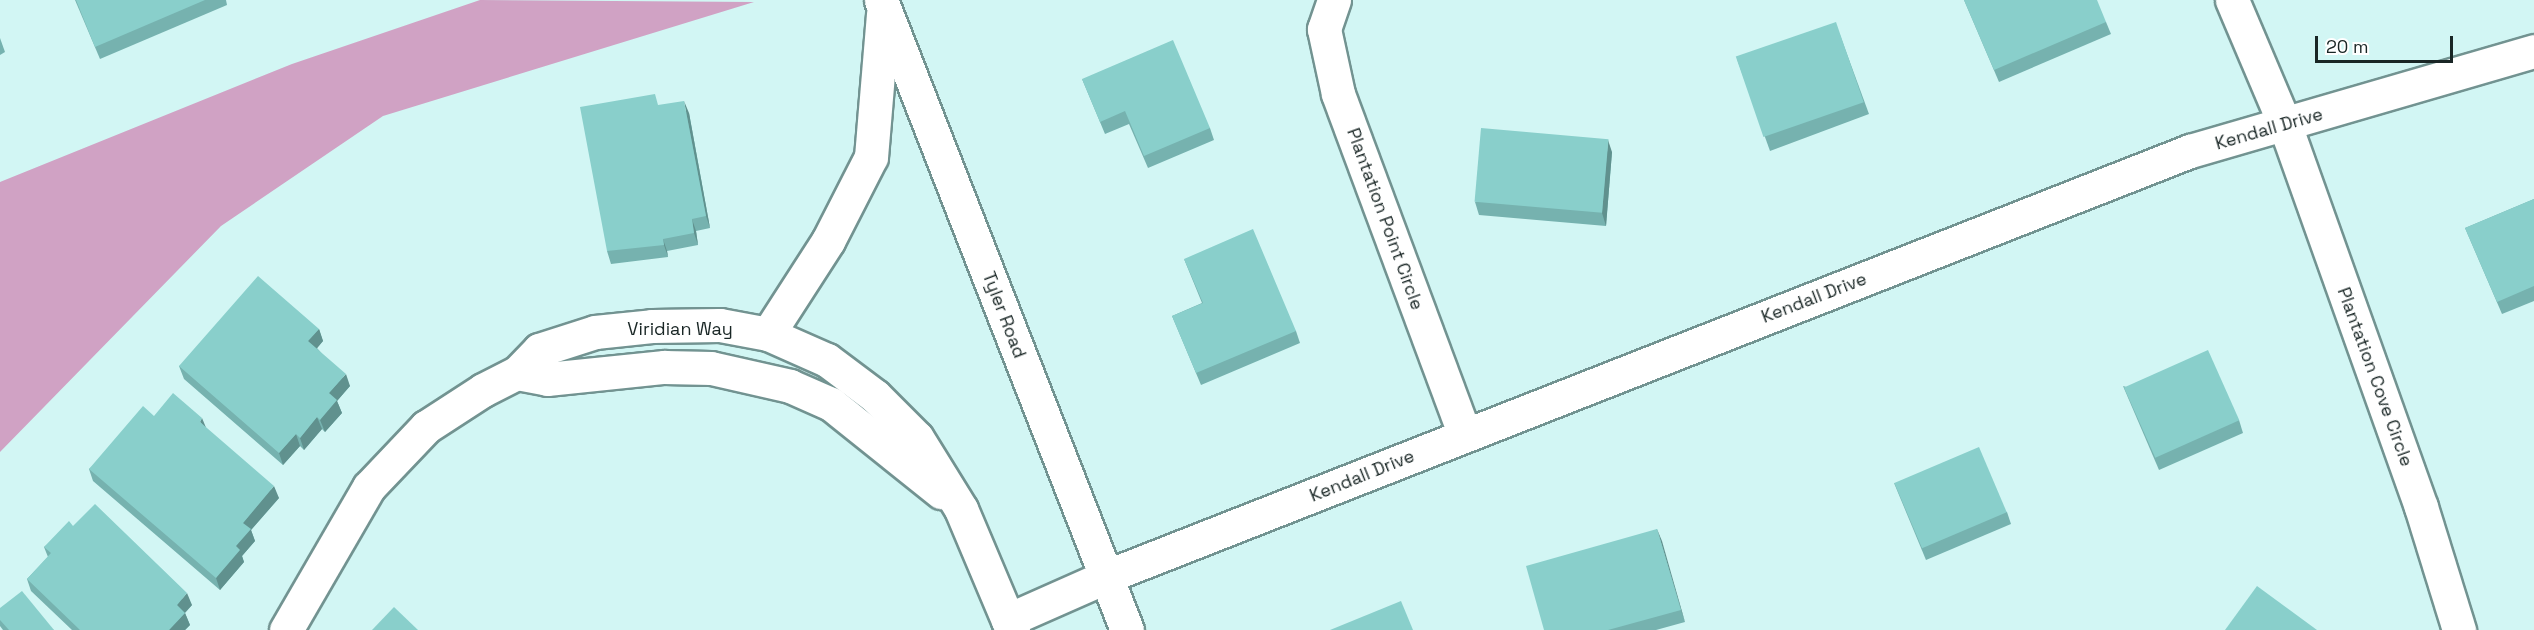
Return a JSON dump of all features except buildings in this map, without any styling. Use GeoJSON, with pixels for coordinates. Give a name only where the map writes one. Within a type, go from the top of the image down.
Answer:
{"type":"FeatureCollection","features":[{"type":"Feature","properties":{"kind":"street","name":"Plantation Point Circle"},"geometry":{"type":"LineString","coordinates":[[1334,0],[1324,29],[1338,94],[1465,435]]}},
{"type":"Feature","properties":{"kind":"street","name":"Plantation Cove Circle"},"geometry":{"type":"LineString","coordinates":[[2232,0],[2285,125],[2421,507],[2459,630]]}},
{"type":"Feature","properties":{"kind":"street"},"geometry":{"type":"LineString","coordinates":[[768,334],[828,241],[871,157],[883,3]]}},
{"type":"Feature","properties":{"kind":"street","name":"Tyler Road"},"geometry":{"type":"LineString","coordinates":[[883,3],[1127,630]]}},
{"type":"Feature","properties":{"kind":"street","name":"Kendall Drive"},"geometry":{"type":"LineString","coordinates":[[1011,625],[1105,577],[2190,152],[2534,51]]}},
{"type":"Feature","properties":{"kind":"street","name":"Viridian Way"},"geometry":{"type":"LineString","coordinates":[[286,630],[369,487],[426,427],[483,390],[517,373],[539,350],[595,332],[652,326],[720,325],[768,334],[827,360],[875,396],[917,438],[961,509],[1011,625]]}},
{"type":"Feature","properties":{"kind":"street","name":"Viridian Way"},"geometry":{"type":"LineString","coordinates":[[517,373],[547,379],[664,367],[711,368],[790,386],[831,404],[961,509]]}},
{"type":"Feature","properties":{"kind":"shaded area"},"geometry":{"type":"Polygon","coordinates":[[[480,0],[754,2],[383,116],[221,226],[0,452],[0,182],[292,64],[480,0]]]}}]}
